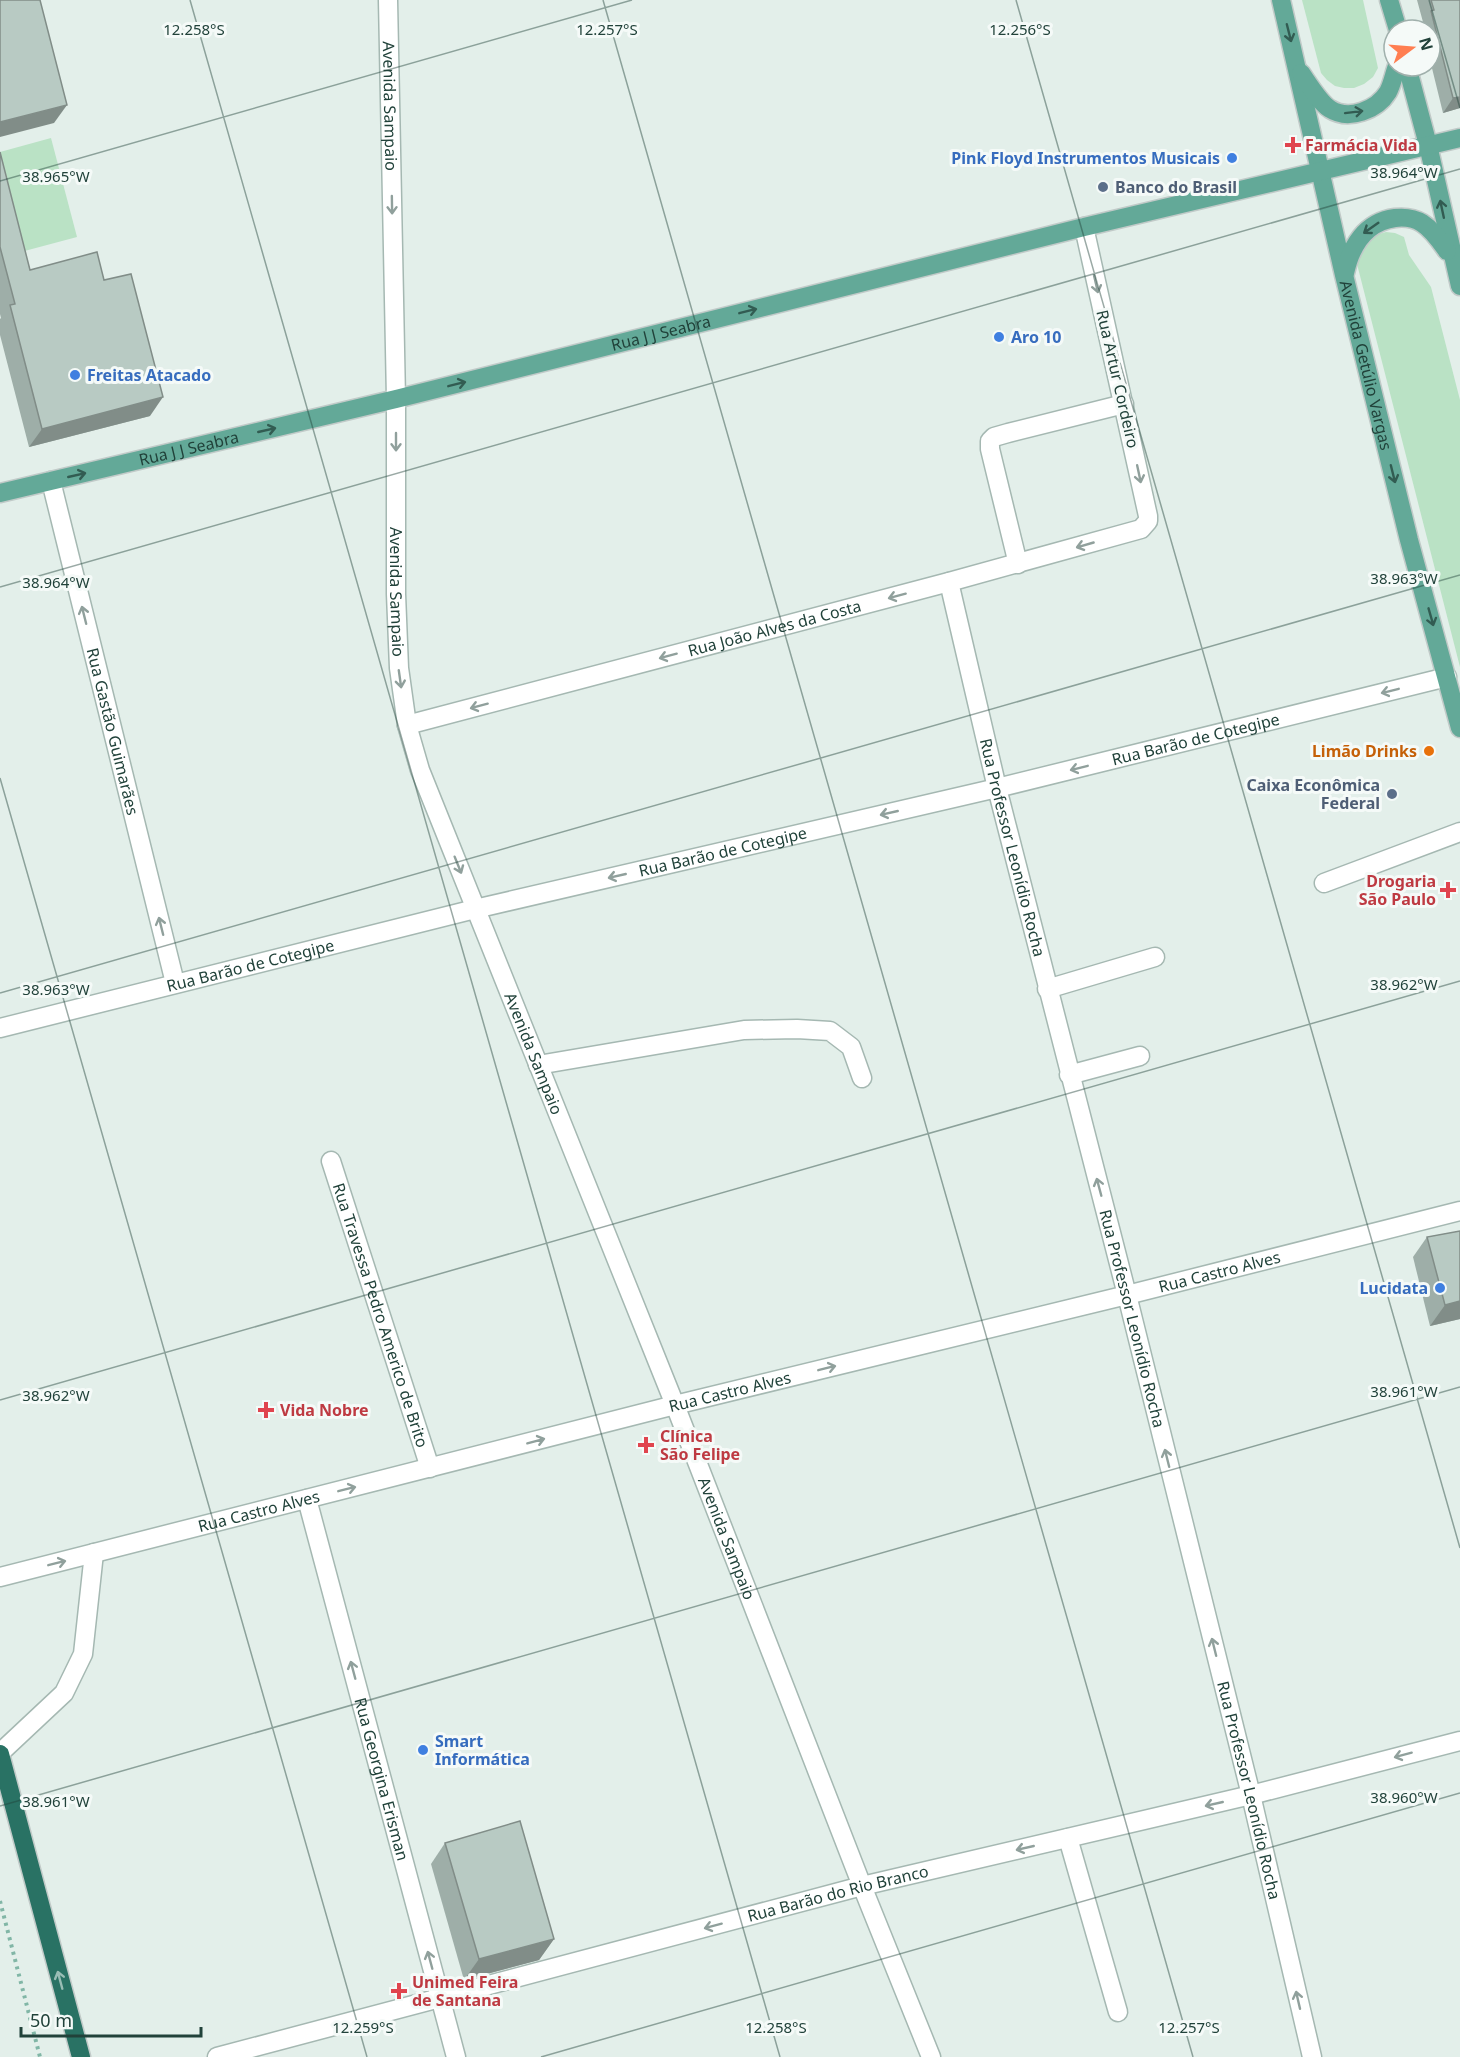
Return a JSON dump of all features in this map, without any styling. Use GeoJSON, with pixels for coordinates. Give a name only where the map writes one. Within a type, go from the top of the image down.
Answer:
{"type":"FeatureCollection","features":[{"type":"Feature","properties":{"kind":"highway"},"geometry":{"type":"LineString","coordinates":[[0,1754],[81,2057]]}},
{"type":"Feature","properties":{"kind":"main road","name":"Avenida Getúlio Vargas"},"geometry":{"type":"LineString","coordinates":[[1281,0],[1344,274],[1409,540],[1460,728]]}},
{"type":"Feature","properties":{"kind":"main road"},"geometry":{"type":"LineString","coordinates":[[1389,0],[1394,18]]}},
{"type":"Feature","properties":{"kind":"main road"},"geometry":{"type":"LineString","coordinates":[[1297,66],[1330,109],[1342,113],[1368,110],[1388,92],[1393,78]]}},
{"type":"Feature","properties":{"kind":"main road"},"geometry":{"type":"LineString","coordinates":[[1410,78],[1460,286]]}},
{"type":"Feature","properties":{"kind":"main road","name":"Rua J J Seabra"},"geometry":{"type":"LineString","coordinates":[[0,493],[396,399],[1084,227],[1460,138]]}},
{"type":"Feature","properties":{"kind":"main road"},"geometry":{"type":"LineString","coordinates":[[1344,274],[1349,254],[1364,233],[1375,224],[1388,219],[1405,217],[1420,221],[1434,232],[1452,257]]}},
{"type":"Feature","properties":{"kind":"street","name":"Avenida Sampaio"},"geometry":{"type":"LineString","coordinates":[[388,0],[396,399],[396,594],[399,668],[407,724],[420,770],[675,1405],[931,2057]]}},
{"type":"Feature","properties":{"kind":"street","name":"Rua Artur Cordeiro"},"geometry":{"type":"LineString","coordinates":[[1084,227],[1148,516],[1148,521],[1141,529]]}},
{"type":"Feature","properties":{"kind":"street"},"geometry":{"type":"LineString","coordinates":[[1018,564],[990,441],[994,437],[1008,433],[1124,404]]}},
{"type":"Feature","properties":{"kind":"street","name":"Rua Gastão Guimarães"},"geometry":{"type":"LineString","coordinates":[[51,481],[175,983]]}},
{"type":"Feature","properties":{"kind":"street","name":"Rua João Alves da Costa"},"geometry":{"type":"LineString","coordinates":[[407,724],[1018,564],[1141,529]]}},
{"type":"Feature","properties":{"kind":"street","name":"Rua Professor Leonídio Rocha"},"geometry":{"type":"LineString","coordinates":[[949,582],[1047,989],[1127,1295],[1251,1795],[1312,2057]]}},
{"type":"Feature","properties":{"kind":"street","name":"Rua Barão de Cotegipe"},"geometry":{"type":"LineString","coordinates":[[0,1029],[475,909],[997,788],[1447,677]]}},
{"type":"Feature","properties":{"kind":"street"},"geometry":{"type":"LineString","coordinates":[[1324,883],[1460,832]]}},
{"type":"Feature","properties":{"kind":"street"},"geometry":{"type":"LineString","coordinates":[[1047,989],[1155,957]]}},
{"type":"Feature","properties":{"kind":"street"},"geometry":{"type":"LineString","coordinates":[[538,1065],[744,1030],[797,1029],[830,1031],[837,1036],[851,1047],[862,1078]]}},
{"type":"Feature","properties":{"kind":"street"},"geometry":{"type":"LineString","coordinates":[[1070,1075],[1140,1056]]}},
{"type":"Feature","properties":{"kind":"street","name":"Rua Travessa Pedro Americo de Brito"},"geometry":{"type":"LineString","coordinates":[[331,1161],[430,1468]]}},
{"type":"Feature","properties":{"kind":"street","name":"Rua Castro Alves"},"geometry":{"type":"LineString","coordinates":[[0,1577],[675,1405],[1460,1211]]}},
{"type":"Feature","properties":{"kind":"street","name":"Rua Georgina Erisman"},"geometry":{"type":"LineString","coordinates":[[307,1499],[456,2057]]}},
{"type":"Feature","properties":{"kind":"street"},"geometry":{"type":"LineString","coordinates":[[0,1754],[64,1693],[83,1654],[94,1553]]}},
{"type":"Feature","properties":{"kind":"street","name":"Rua Barão do Rio Branco"},"geometry":{"type":"LineString","coordinates":[[217,2057],[862,1886],[1251,1795],[1460,1741]]}},
{"type":"Feature","properties":{"kind":"street"},"geometry":{"type":"LineString","coordinates":[[1068,1838],[1118,2012]]}},
{"type":"Feature","properties":{"kind":"path"},"geometry":{"type":"LineString","coordinates":[[0,1901],[40,2057]]}},
{"type":"Feature","properties":{"kind":"green space"},"geometry":{"type":"Polygon","coordinates":[[[1302,0],[1363,0],[1378,68],[1373,77],[1354,88],[1335,86],[1327,80],[1321,73],[1302,0]]]}},
{"type":"Feature","properties":{"kind":"green space"},"geometry":{"type":"Polygon","coordinates":[[[51,138],[77,237],[17,253],[0,152],[51,138]]]}},
{"type":"Feature","properties":{"kind":"green space"},"geometry":{"type":"Polygon","coordinates":[[[1386,232],[1404,237],[1409,255],[1431,287],[1460,400],[1460,667],[1358,268],[1359,255],[1364,244],[1386,232]]]}},
{"type":"Feature","properties":{"kind":"building"},"geometry":{"type":"Polygon","coordinates":[[[0,0],[40,0],[67,105],[0,122],[0,0]]]}},
{"type":"Feature","properties":{"kind":"building"},"geometry":{"type":"Polygon","coordinates":[[[1431,0],[1460,0],[1460,97],[1453,98],[1442,54],[1442,18],[1433,18],[1431,11],[1434,10],[1431,0]]]}},
{"type":"Feature","properties":{"kind":"building"},"geometry":{"type":"Polygon","coordinates":[[[0,152],[30,270],[97,252],[104,280],[131,274],[163,397],[42,429],[10,305],[15,304],[0,247],[0,152]]]}},
{"type":"Feature","properties":{"kind":"building"},"geometry":{"type":"Polygon","coordinates":[[[1460,1231],[1460,1301],[1445,1305],[1427,1237],[1460,1231]]]}},
{"type":"Feature","properties":{"kind":"building"},"geometry":{"type":"Polygon","coordinates":[[[520,1821],[554,1939],[479,1959],[445,1843],[520,1821]]]}},
{"type":"Feature","properties":{"kind":"place","name":"Farmácia Vida"},"geometry":{"type":"Point","coordinates":[1293,145]}},
{"type":"Feature","properties":{"kind":"place","name":"Pink Floyd Instrumentos Musicais"},"geometry":{"type":"Point","coordinates":[1232,158]}},
{"type":"Feature","properties":{"kind":"place","name":"Banco do Brasil"},"geometry":{"type":"Point","coordinates":[1103,187]}},
{"type":"Feature","properties":{"kind":"place","name":"Aro 10"},"geometry":{"type":"Point","coordinates":[999,337]}},
{"type":"Feature","properties":{"kind":"place","name":"Freitas Atacado"},"geometry":{"type":"Point","coordinates":[75,375]}},
{"type":"Feature","properties":{"kind":"place","name":"Limão Drinks"},"geometry":{"type":"Point","coordinates":[1429,751]}},
{"type":"Feature","properties":{"kind":"place","name":"Caixa Econômica Federal"},"geometry":{"type":"Point","coordinates":[1392,794]}},
{"type":"Feature","properties":{"kind":"place","name":"Drogaria São Paulo"},"geometry":{"type":"Point","coordinates":[1448,890]}},
{"type":"Feature","properties":{"kind":"place","name":"Lucidata"},"geometry":{"type":"Point","coordinates":[1440,1288]}},
{"type":"Feature","properties":{"kind":"place","name":"Vida Nobre"},"geometry":{"type":"Point","coordinates":[266,1410]}},
{"type":"Feature","properties":{"kind":"place","name":"Clínica São Felipe"},"geometry":{"type":"Point","coordinates":[646,1445]}},
{"type":"Feature","properties":{"kind":"place","name":"Smart Informática"},"geometry":{"type":"Point","coordinates":[423,1750]}},
{"type":"Feature","properties":{"kind":"place","name":"Unimed Feira de Santana"},"geometry":{"type":"Point","coordinates":[399,1991]}}]}
